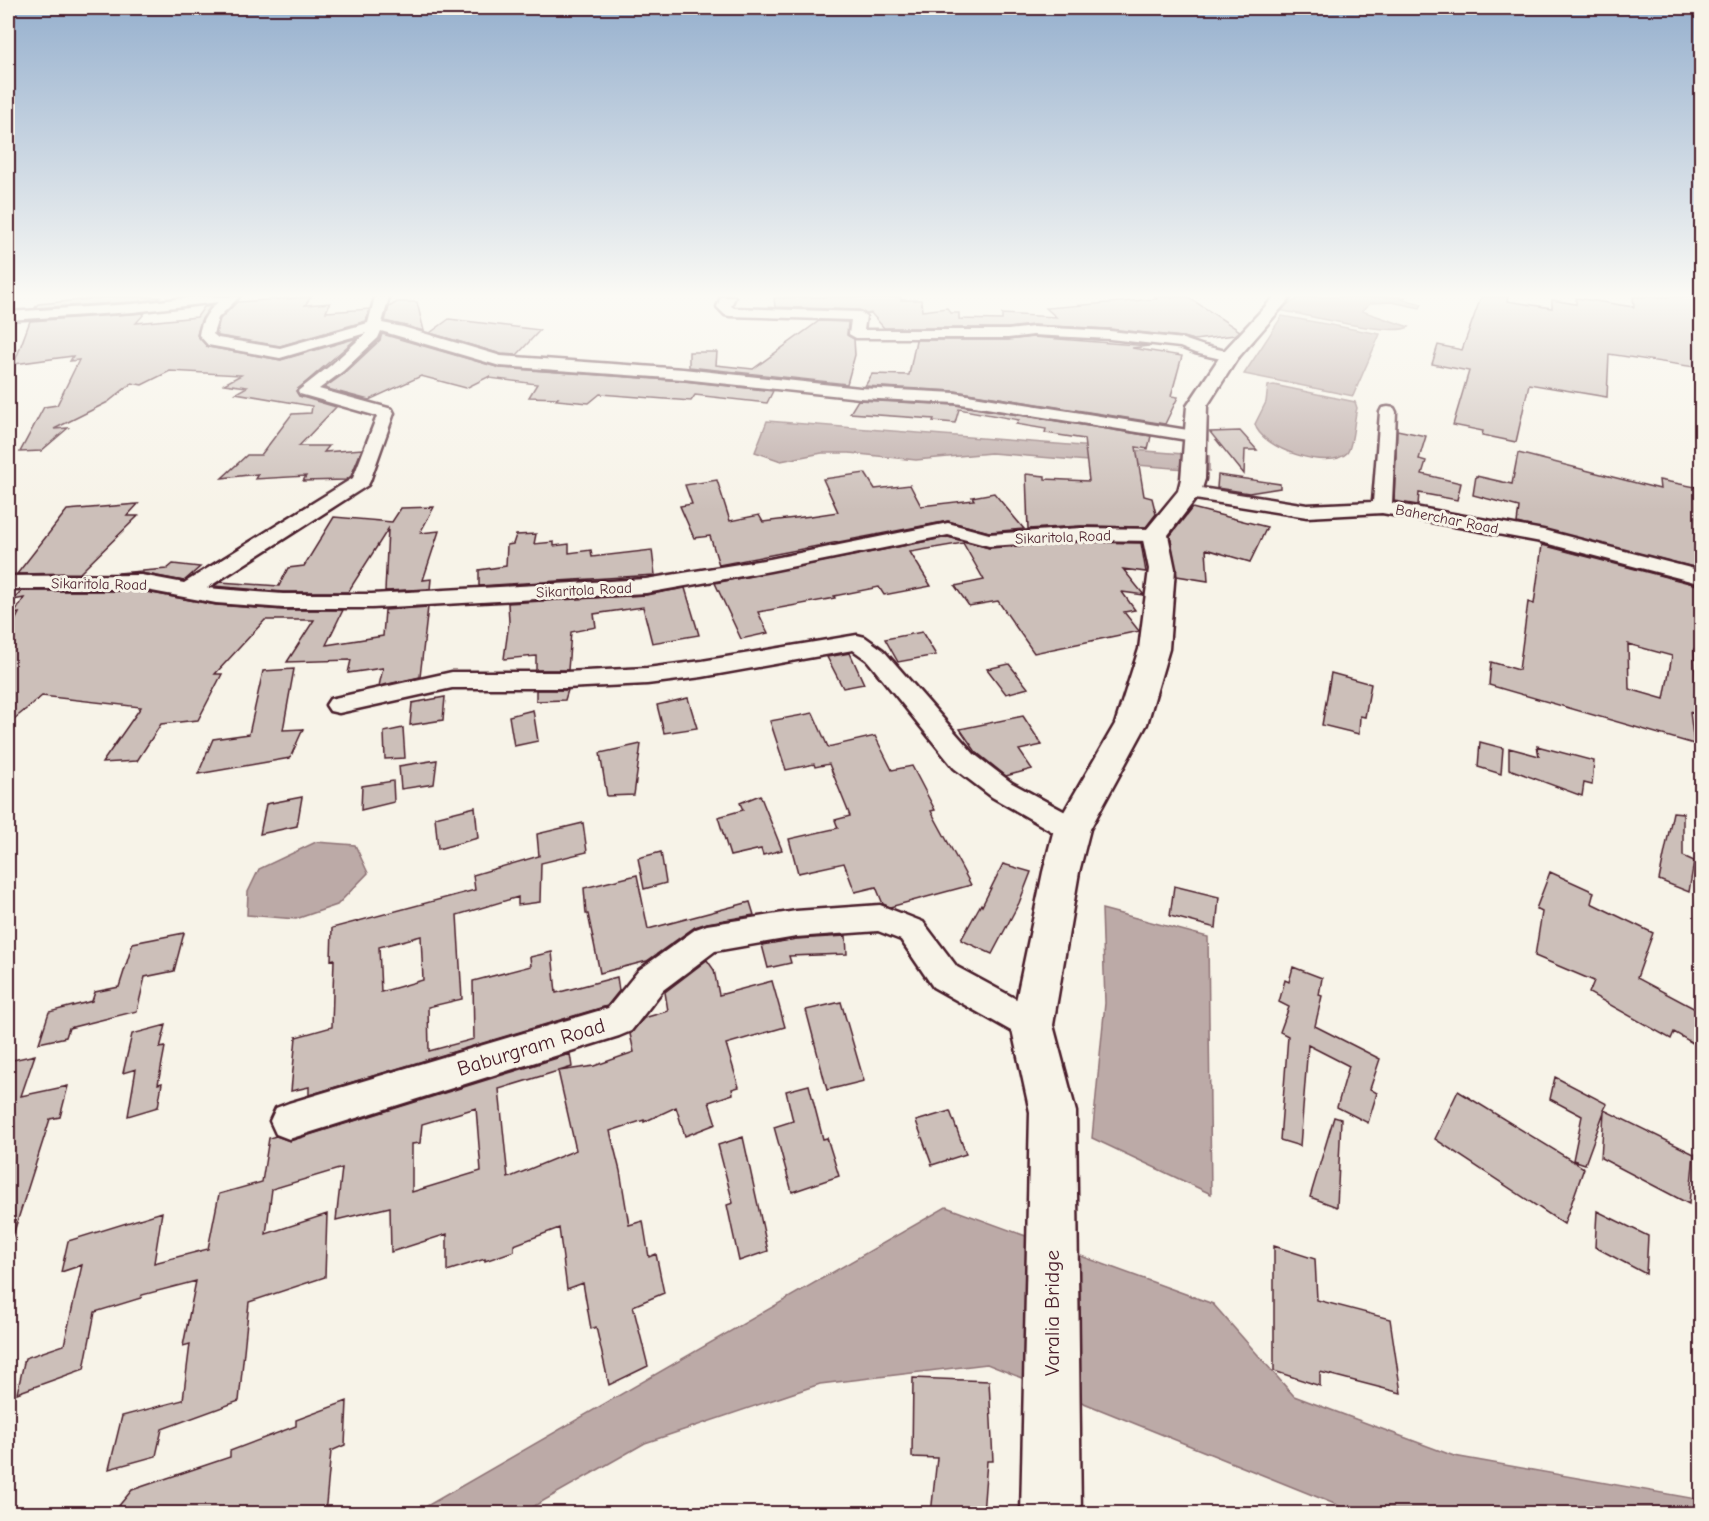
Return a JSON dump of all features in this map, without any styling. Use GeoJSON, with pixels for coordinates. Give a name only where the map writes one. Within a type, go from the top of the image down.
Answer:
{"type":"FeatureCollection","features":[{"type":"Feature","properties":{"kind":"main road"},"geometry":{"type":"LineString","coordinates":[[1032,1025],[1061,872],[1072,829],[1131,724],[1154,649],[1162,569],[1155,535],[1191,486],[1197,406],[1222,368]]}},
{"type":"Feature","properties":{"kind":"main road","name":"Varalia Bridge"},"geometry":{"type":"LineString","coordinates":[[1032,1025],[1053,1112],[1051,1514]]}},
{"type":"Feature","properties":{"kind":"street"},"geometry":{"type":"LineString","coordinates":[[188,591],[361,481],[386,413],[306,391],[337,368]]}},
{"type":"Feature","properties":{"kind":"street"},"geometry":{"type":"LineString","coordinates":[[598,368],[683,374],[860,393],[955,398],[1194,439]]}},
{"type":"Feature","properties":{"kind":"street"},"geometry":{"type":"LineString","coordinates":[[1382,507],[1388,412]]}},
{"type":"Feature","properties":{"kind":"street","name":"Baherchar Road"},"geometry":{"type":"LineString","coordinates":[[1191,486],[1307,511],[1382,507],[1543,537],[1701,578]]}},
{"type":"Feature","properties":{"kind":"street","name":"Sikaritola Road"},"geometry":{"type":"LineString","coordinates":[[8,583],[141,582],[216,596],[283,601],[372,601],[646,586],[770,565],[948,529],[989,540],[1081,534],[1155,535]]}},
{"type":"Feature","properties":{"kind":"street"},"geometry":{"type":"LineString","coordinates":[[339,705],[452,680],[565,680],[647,676],[702,669],[857,642],[875,655],[964,760],[981,776],[1001,791],[1072,829]]}},
{"type":"Feature","properties":{"kind":"street","name":"Baburgram Road"},"geometry":{"type":"LineString","coordinates":[[290,1122],[619,1020],[651,980],[707,939],[796,924],[880,918],[912,931],[945,977],[1032,1025]]}},
{"type":"Feature","properties":{"kind":"shaded area"},"geometry":{"type":"Polygon","coordinates":[[[1248,368],[1365,368],[1353,396],[1244,374],[1248,368]]]}},
{"type":"Feature","properties":{"kind":"shaded area"},"geometry":{"type":"Polygon","coordinates":[[[1274,385],[1355,402],[1357,408],[1351,445],[1347,453],[1338,458],[1326,460],[1296,455],[1269,442],[1255,424],[1266,402],[1268,386],[1274,385]]]}},
{"type":"Feature","properties":{"kind":"shaded area"},"geometry":{"type":"Polygon","coordinates":[[[767,421],[1209,456],[1209,471],[991,453],[916,460],[849,453],[822,453],[781,461],[755,452],[767,421]]]}},
{"type":"Feature","properties":{"kind":"shaded area"},"geometry":{"type":"Polygon","coordinates":[[[316,842],[355,845],[368,873],[337,905],[296,919],[247,915],[248,892],[259,869],[316,842]]]}},
{"type":"Feature","properties":{"kind":"shaded area"},"geometry":{"type":"Polygon","coordinates":[[[1102,909],[1208,937],[1211,1194],[1092,1138],[1105,1003],[1102,909]]]}},
{"type":"Feature","properties":{"kind":"shaded area"},"geometry":{"type":"Polygon","coordinates":[[[946,1207],[1213,1304],[1294,1396],[1454,1456],[1702,1500],[1701,1514],[1357,1513],[987,1364],[820,1384],[645,1443],[522,1513],[413,1514],[946,1207]]]}},
{"type":"Feature","properties":{"kind":"building"},"geometry":{"type":"Polygon","coordinates":[[[75,368],[322,368],[296,391],[299,396],[336,407],[299,446],[329,446],[324,452],[362,449],[351,476],[346,480],[303,481],[306,476],[255,479],[258,474],[222,478],[247,455],[261,455],[292,414],[311,413],[312,406],[236,393],[247,387],[224,384],[241,375],[170,371],[142,385],[132,383],[108,402],[54,429],[68,428],[41,451],[20,452],[44,407],[57,405],[75,368]]]}},
{"type":"Feature","properties":{"kind":"building"},"geometry":{"type":"Polygon","coordinates":[[[350,368],[500,368],[683,381],[773,391],[767,403],[695,395],[691,401],[600,394],[589,403],[556,400],[558,398],[529,397],[537,384],[489,378],[490,376],[466,388],[421,376],[369,400],[324,388],[350,368]]]}},
{"type":"Feature","properties":{"kind":"building"},"geometry":{"type":"Polygon","coordinates":[[[698,368],[851,368],[847,384],[698,368]]]}},
{"type":"Feature","properties":{"kind":"building"},"geometry":{"type":"Polygon","coordinates":[[[910,368],[1179,368],[1171,396],[1178,397],[1165,424],[955,391],[865,386],[872,374],[909,375],[910,368]]]}},
{"type":"Feature","properties":{"kind":"building"},"geometry":{"type":"Polygon","coordinates":[[[1453,368],[1608,368],[1607,397],[1529,384],[1516,442],[1482,435],[1483,431],[1453,425],[1469,371],[1453,368]]]}},
{"type":"Feature","properties":{"kind":"building"},"geometry":{"type":"Polygon","coordinates":[[[858,400],[955,405],[1151,436],[1148,449],[1136,447],[1144,496],[1152,498],[1156,514],[1146,527],[1081,526],[1028,529],[1026,474],[1045,476],[1045,479],[1089,481],[1084,439],[1045,433],[1046,429],[1016,424],[1019,420],[959,409],[955,423],[933,421],[934,419],[850,413],[858,400]]]}},
{"type":"Feature","properties":{"kind":"building"},"geometry":{"type":"Polygon","coordinates":[[[1397,430],[1426,436],[1419,459],[1426,461],[1422,474],[1461,483],[1457,500],[1419,493],[1418,505],[1394,501],[1397,430]]]}},
{"type":"Feature","properties":{"kind":"building"},"geometry":{"type":"Polygon","coordinates":[[[1240,431],[1257,450],[1245,450],[1244,474],[1210,432],[1240,431]]]}},
{"type":"Feature","properties":{"kind":"building"},"geometry":{"type":"Polygon","coordinates":[[[1518,453],[1660,489],[1659,480],[1701,488],[1701,569],[1517,523],[1519,507],[1473,495],[1476,476],[1512,484],[1518,453]]]}},
{"type":"Feature","properties":{"kind":"building"},"geometry":{"type":"Polygon","coordinates":[[[865,473],[875,489],[910,485],[921,506],[974,500],[972,497],[994,493],[1024,529],[989,532],[948,521],[719,565],[710,536],[694,538],[680,506],[692,504],[685,485],[717,480],[730,521],[759,515],[763,522],[838,512],[823,479],[865,473]]]}},
{"type":"Feature","properties":{"kind":"building"},"geometry":{"type":"Polygon","coordinates":[[[1218,475],[1280,484],[1280,488],[1249,493],[1217,488],[1218,475]]]}},
{"type":"Feature","properties":{"kind":"building"},"geometry":{"type":"Polygon","coordinates":[[[138,504],[127,516],[138,516],[80,573],[17,574],[67,510],[138,504]]]}},
{"type":"Feature","properties":{"kind":"building"},"geometry":{"type":"Polygon","coordinates":[[[434,507],[420,533],[439,531],[423,580],[431,579],[430,589],[385,591],[388,529],[348,592],[283,592],[214,586],[220,582],[279,586],[288,568],[304,566],[334,517],[392,522],[401,508],[434,507]]]}},
{"type":"Feature","properties":{"kind":"building"},"geometry":{"type":"Polygon","coordinates":[[[1192,508],[1267,527],[1250,562],[1206,549],[1208,581],[1177,576],[1170,536],[1192,508]]]}},
{"type":"Feature","properties":{"kind":"building"},"geometry":{"type":"Polygon","coordinates":[[[536,534],[534,544],[554,542],[554,546],[569,544],[569,553],[591,550],[592,557],[652,550],[655,575],[479,586],[479,570],[506,566],[507,545],[513,544],[516,535],[536,534]]]}},
{"type":"Feature","properties":{"kind":"building"},"geometry":{"type":"Polygon","coordinates":[[[948,537],[989,548],[1081,542],[1141,543],[1146,572],[1123,569],[1144,595],[1122,592],[1135,610],[1124,612],[1139,631],[1034,653],[998,601],[969,606],[955,586],[984,580],[963,543],[910,552],[931,586],[884,595],[879,587],[834,596],[835,598],[758,612],[768,633],[741,639],[715,583],[948,537]]]}},
{"type":"Feature","properties":{"kind":"building"},"geometry":{"type":"Polygon","coordinates":[[[1542,545],[1701,586],[1701,651],[1694,649],[1696,688],[1701,690],[1701,716],[1690,712],[1694,744],[1489,685],[1491,662],[1519,670],[1528,602],[1534,604],[1542,545]],[[1628,644],[1629,689],[1664,699],[1672,656],[1628,644]]]}},
{"type":"Feature","properties":{"kind":"building"},"geometry":{"type":"Polygon","coordinates":[[[173,564],[200,567],[184,581],[141,573],[118,573],[167,569],[173,564]]]}},
{"type":"Feature","properties":{"kind":"building"},"geometry":{"type":"Polygon","coordinates":[[[685,588],[699,635],[652,643],[643,607],[594,614],[596,627],[571,632],[568,670],[536,670],[536,656],[504,659],[509,622],[508,603],[646,595],[685,588]]]}},
{"type":"Feature","properties":{"kind":"building"},"geometry":{"type":"Polygon","coordinates":[[[22,591],[141,591],[216,605],[283,610],[343,610],[326,645],[383,636],[385,610],[428,607],[420,677],[379,686],[383,668],[348,673],[351,660],[287,662],[314,620],[265,620],[215,674],[222,674],[198,720],[161,724],[137,761],[102,763],[141,707],[42,696],[8,724],[8,635],[19,613],[14,614],[24,598],[13,600],[22,591]]]}},
{"type":"Feature","properties":{"kind":"building"},"geometry":{"type":"Polygon","coordinates":[[[922,632],[936,655],[898,662],[885,639],[922,632]]]}},
{"type":"Feature","properties":{"kind":"building"},"geometry":{"type":"Polygon","coordinates":[[[850,653],[864,684],[843,688],[827,657],[850,653]]]}},
{"type":"Feature","properties":{"kind":"building"},"geometry":{"type":"Polygon","coordinates":[[[1009,664],[1028,688],[1006,694],[987,669],[1009,664]]]}},
{"type":"Feature","properties":{"kind":"building"},"geometry":{"type":"Polygon","coordinates":[[[294,669],[283,730],[303,729],[290,758],[198,774],[213,739],[249,734],[263,671],[294,669]]]}},
{"type":"Feature","properties":{"kind":"building"},"geometry":{"type":"Polygon","coordinates":[[[1331,673],[1371,684],[1365,717],[1360,716],[1359,734],[1322,725],[1331,673]]]}},
{"type":"Feature","properties":{"kind":"building"},"geometry":{"type":"Polygon","coordinates":[[[536,690],[568,690],[565,700],[536,701],[536,690]]]}},
{"type":"Feature","properties":{"kind":"building"},"geometry":{"type":"Polygon","coordinates":[[[445,697],[443,720],[410,725],[412,703],[445,697]]]}},
{"type":"Feature","properties":{"kind":"building"},"geometry":{"type":"Polygon","coordinates":[[[688,698],[697,728],[664,733],[657,705],[688,698]]]}},
{"type":"Feature","properties":{"kind":"building"},"geometry":{"type":"Polygon","coordinates":[[[533,710],[538,741],[514,746],[509,716],[533,710]]]}},
{"type":"Feature","properties":{"kind":"building"},"geometry":{"type":"Polygon","coordinates":[[[813,713],[828,747],[875,736],[892,770],[912,766],[935,810],[931,811],[971,885],[890,907],[883,904],[876,887],[855,892],[844,863],[798,873],[789,839],[838,828],[835,820],[850,816],[829,764],[815,767],[814,764],[786,770],[770,721],[813,713]]]}},
{"type":"Feature","properties":{"kind":"building"},"geometry":{"type":"Polygon","coordinates":[[[1023,716],[1042,745],[1019,750],[1032,769],[1006,776],[976,752],[960,729],[1023,716]]]}},
{"type":"Feature","properties":{"kind":"building"},"geometry":{"type":"Polygon","coordinates":[[[403,728],[405,758],[385,759],[384,732],[403,728]]]}},
{"type":"Feature","properties":{"kind":"building"},"geometry":{"type":"Polygon","coordinates":[[[1480,742],[1503,748],[1501,774],[1478,767],[1480,742]]]}},
{"type":"Feature","properties":{"kind":"building"},"geometry":{"type":"Polygon","coordinates":[[[641,744],[634,795],[607,796],[600,753],[641,744]]]}},
{"type":"Feature","properties":{"kind":"building"},"geometry":{"type":"Polygon","coordinates":[[[1537,746],[1594,761],[1592,785],[1584,783],[1582,796],[1509,769],[1509,748],[1539,756],[1537,746]]]}},
{"type":"Feature","properties":{"kind":"building"},"geometry":{"type":"Polygon","coordinates":[[[437,760],[434,784],[401,789],[399,766],[437,760]]]}},
{"type":"Feature","properties":{"kind":"building"},"geometry":{"type":"Polygon","coordinates":[[[393,781],[394,802],[361,810],[362,786],[393,781]]]}},
{"type":"Feature","properties":{"kind":"building"},"geometry":{"type":"Polygon","coordinates":[[[760,795],[782,850],[763,855],[761,849],[730,856],[718,817],[743,810],[740,803],[760,795]]]}},
{"type":"Feature","properties":{"kind":"building"},"geometry":{"type":"Polygon","coordinates":[[[302,797],[297,826],[260,834],[266,804],[302,797]]]}},
{"type":"Feature","properties":{"kind":"building"},"geometry":{"type":"Polygon","coordinates":[[[475,807],[478,838],[438,849],[435,817],[475,807]]]}},
{"type":"Feature","properties":{"kind":"building"},"geometry":{"type":"Polygon","coordinates":[[[1673,812],[1683,813],[1683,856],[1694,861],[1689,892],[1659,880],[1673,812]]]}},
{"type":"Feature","properties":{"kind":"building"},"geometry":{"type":"Polygon","coordinates":[[[583,823],[587,852],[541,863],[540,902],[518,905],[518,897],[457,915],[462,999],[428,1007],[429,1051],[474,1039],[473,981],[531,966],[530,957],[552,952],[556,993],[617,977],[619,991],[607,1006],[309,1095],[309,1087],[291,1091],[296,1037],[332,1027],[334,959],[331,960],[332,928],[475,890],[473,875],[539,856],[537,834],[583,823]],[[421,936],[379,947],[381,992],[423,980],[421,936]]]}},
{"type":"Feature","properties":{"kind":"building"},"geometry":{"type":"Polygon","coordinates":[[[661,852],[666,883],[644,889],[638,858],[661,852]]]}},
{"type":"Feature","properties":{"kind":"building"},"geometry":{"type":"Polygon","coordinates":[[[1003,864],[1031,872],[1019,903],[992,954],[961,940],[981,904],[982,906],[1003,864]]]}},
{"type":"Feature","properties":{"kind":"building"},"geometry":{"type":"Polygon","coordinates":[[[1550,872],[1594,892],[1591,903],[1653,933],[1637,978],[1701,1012],[1701,1048],[1674,1032],[1671,1039],[1589,993],[1594,981],[1535,956],[1542,912],[1536,909],[1550,872]]]}},
{"type":"Feature","properties":{"kind":"building"},"geometry":{"type":"Polygon","coordinates":[[[637,875],[648,929],[750,902],[754,915],[695,927],[647,961],[600,973],[588,914],[586,914],[584,888],[637,875]]]}},
{"type":"Feature","properties":{"kind":"building"},"geometry":{"type":"Polygon","coordinates":[[[1174,886],[1219,897],[1216,928],[1170,916],[1174,886]]]}},
{"type":"Feature","properties":{"kind":"building"},"geometry":{"type":"Polygon","coordinates":[[[184,933],[174,971],[145,977],[137,1011],[69,1028],[66,1037],[39,1043],[49,1012],[92,1001],[95,992],[119,987],[133,943],[184,933]]]}},
{"type":"Feature","properties":{"kind":"building"},"geometry":{"type":"Polygon","coordinates":[[[846,936],[847,954],[789,956],[791,963],[768,968],[762,945],[796,939],[846,936]]]}},
{"type":"Feature","properties":{"kind":"building"},"geometry":{"type":"Polygon","coordinates":[[[707,960],[714,970],[719,995],[772,981],[785,1027],[726,1044],[739,1087],[732,1089],[733,1094],[709,1102],[716,1124],[685,1136],[676,1107],[644,1122],[644,1120],[610,1131],[620,1171],[629,1225],[643,1221],[649,1257],[656,1254],[664,1293],[633,1306],[648,1366],[609,1385],[596,1327],[591,1329],[583,1283],[567,1289],[559,1228],[514,1245],[514,1251],[447,1271],[447,1234],[391,1252],[390,1207],[336,1220],[342,1168],[272,1189],[266,1234],[327,1214],[325,1277],[249,1302],[239,1401],[162,1429],[156,1456],[109,1469],[122,1416],[183,1400],[190,1344],[183,1346],[196,1281],[142,1295],[141,1298],[95,1312],[84,1369],[17,1393],[25,1358],[64,1345],[82,1265],[61,1272],[68,1241],[162,1212],[154,1263],[208,1249],[219,1194],[262,1182],[269,1138],[276,1136],[290,1141],[570,1054],[572,1067],[559,1071],[594,1066],[634,1052],[630,1034],[644,1018],[668,1011],[665,992],[707,960]],[[558,1071],[499,1089],[508,1178],[576,1150],[558,1071]],[[476,1108],[422,1124],[420,1143],[412,1144],[412,1192],[481,1171],[476,1108]]]}},
{"type":"Feature","properties":{"kind":"building"},"geometry":{"type":"Polygon","coordinates":[[[1293,967],[1322,978],[1319,995],[1322,996],[1315,1026],[1380,1059],[1370,1089],[1377,1093],[1368,1123],[1337,1107],[1349,1066],[1308,1045],[1300,1146],[1280,1140],[1288,1036],[1280,1032],[1289,1007],[1279,1002],[1285,980],[1289,982],[1293,967]]]}},
{"type":"Feature","properties":{"kind":"building"},"geometry":{"type":"Polygon","coordinates":[[[841,1002],[864,1081],[827,1090],[806,1010],[841,1002]]]}},
{"type":"Feature","properties":{"kind":"building"},"geometry":{"type":"Polygon","coordinates":[[[166,1025],[160,1048],[165,1047],[158,1084],[162,1083],[158,1107],[128,1116],[136,1069],[123,1073],[132,1034],[166,1025]]]}},
{"type":"Feature","properties":{"kind":"building"},"geometry":{"type":"Polygon","coordinates":[[[35,1055],[21,1096],[68,1086],[60,1117],[50,1119],[12,1238],[8,1237],[8,1061],[35,1055]]]}},
{"type":"Feature","properties":{"kind":"building"},"geometry":{"type":"Polygon","coordinates":[[[1555,1077],[1607,1104],[1604,1110],[1694,1154],[1689,1204],[1601,1158],[1604,1112],[1585,1164],[1573,1160],[1582,1116],[1550,1099],[1555,1077]]]}},
{"type":"Feature","properties":{"kind":"building"},"geometry":{"type":"Polygon","coordinates":[[[809,1085],[823,1139],[827,1138],[839,1176],[792,1192],[774,1127],[793,1121],[786,1091],[809,1085]]]}},
{"type":"Feature","properties":{"kind":"building"},"geometry":{"type":"Polygon","coordinates":[[[1458,1091],[1584,1168],[1564,1224],[1435,1139],[1458,1091]]]}},
{"type":"Feature","properties":{"kind":"building"},"geometry":{"type":"Polygon","coordinates":[[[950,1111],[966,1154],[932,1165],[916,1121],[950,1111]]]}},
{"type":"Feature","properties":{"kind":"building"},"geometry":{"type":"Polygon","coordinates":[[[1334,1117],[1341,1119],[1337,1207],[1310,1197],[1334,1117]]]}},
{"type":"Feature","properties":{"kind":"building"},"geometry":{"type":"Polygon","coordinates":[[[743,1137],[768,1251],[739,1261],[727,1205],[733,1203],[718,1145],[743,1137]]]}},
{"type":"Feature","properties":{"kind":"building"},"geometry":{"type":"Polygon","coordinates":[[[1597,1211],[1648,1236],[1646,1274],[1595,1247],[1597,1211]]]}},
{"type":"Feature","properties":{"kind":"building"},"geometry":{"type":"Polygon","coordinates":[[[1274,1246],[1315,1259],[1317,1300],[1390,1319],[1401,1393],[1320,1372],[1320,1386],[1274,1371],[1274,1246]]]}},
{"type":"Feature","properties":{"kind":"building"},"geometry":{"type":"Polygon","coordinates":[[[913,1378],[989,1381],[993,1461],[987,1461],[983,1514],[931,1514],[937,1458],[912,1457],[913,1378]]]}},
{"type":"Feature","properties":{"kind":"building"},"geometry":{"type":"Polygon","coordinates":[[[347,1401],[345,1445],[331,1451],[325,1514],[112,1514],[132,1490],[230,1457],[230,1451],[296,1426],[296,1420],[347,1401]]]}}]}
